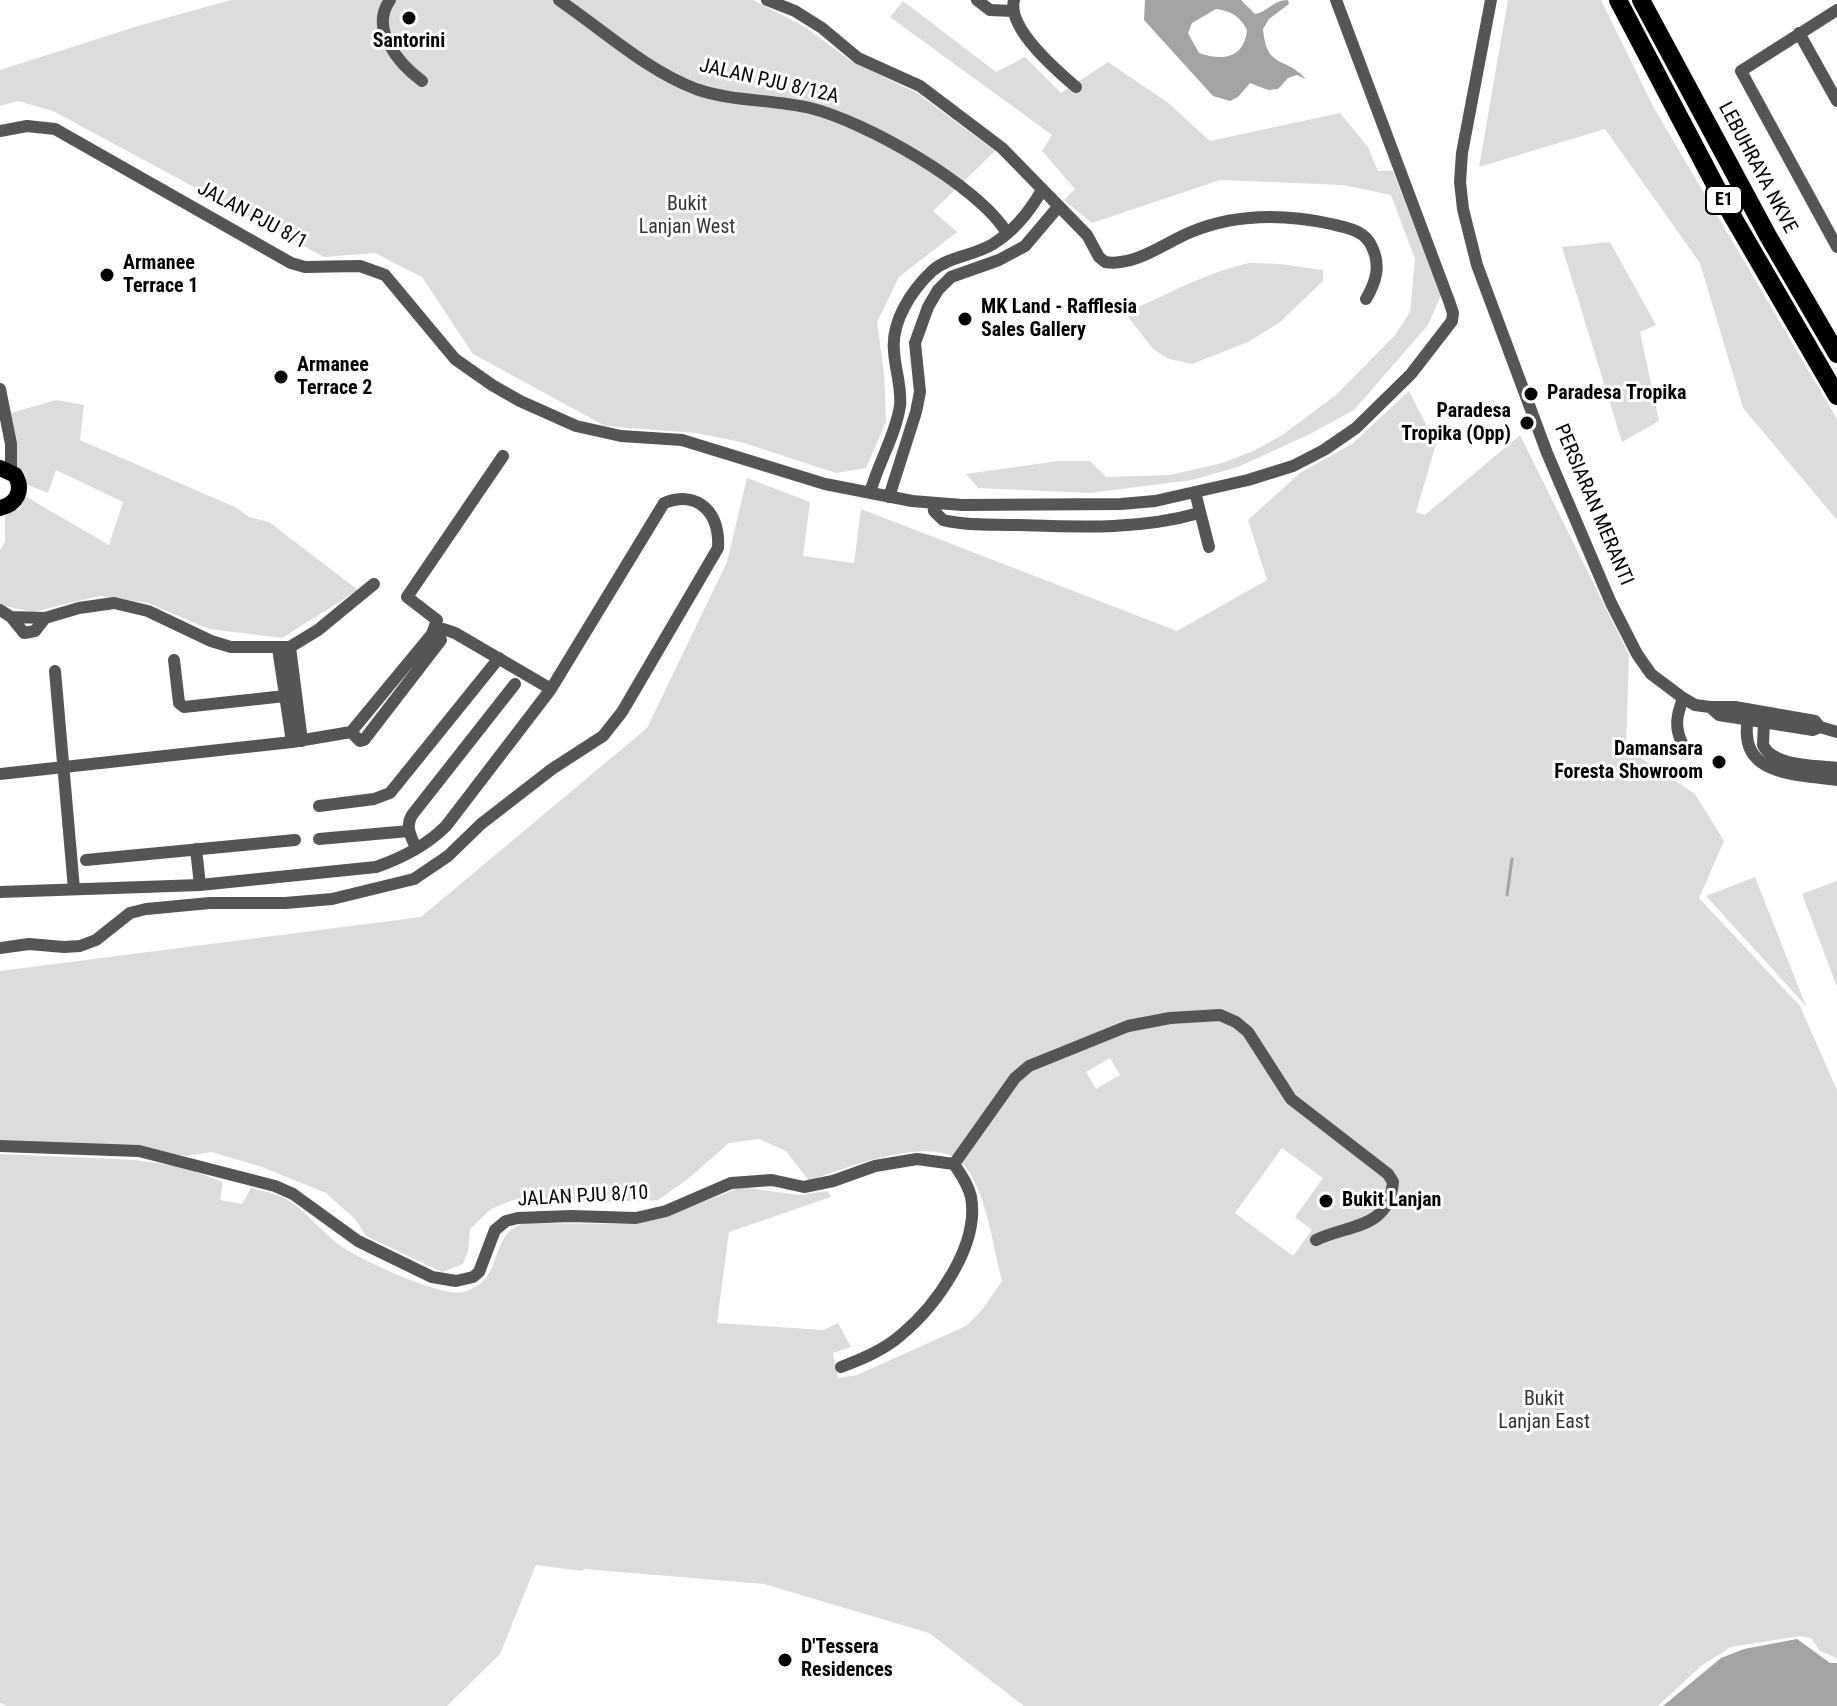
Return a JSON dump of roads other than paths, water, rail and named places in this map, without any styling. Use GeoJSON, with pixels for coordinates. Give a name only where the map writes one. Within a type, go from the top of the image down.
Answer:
{"type":"FeatureCollection","features":[{"type":"Feature","properties":{"kind":"highway","name":"E1"},"geometry":{"type":"LineString","coordinates":[[1618,0],[1723,200],[1837,396]]}},
{"type":"Feature","properties":{"kind":"highway","name":"LEBUHRAYA NKVE"},"geometry":{"type":"LineString","coordinates":[[1641,0],[1768,236],[1837,354]]}},
{"type":"Feature","properties":{"kind":"main road"},"geometry":{"type":"LineString","coordinates":[[0,508],[12,504],[19,493],[18,481],[5,469]]}},
{"type":"Feature","properties":{"kind":"street"},"geometry":{"type":"LineString","coordinates":[[390,0],[383,14],[385,36],[396,55],[422,81]]}},
{"type":"Feature","properties":{"kind":"street","name":"JALAN PJU 8/12A"},"geometry":{"type":"LineString","coordinates":[[559,0],[652,67],[695,88],[728,97],[778,102],[828,113],[908,152],[941,172],[988,208],[1007,233]]}},
{"type":"Feature","properties":{"kind":"street"},"geometry":{"type":"LineString","coordinates":[[767,0],[795,11],[822,28],[858,58],[920,86],[1002,148],[1087,235],[1105,262],[1114,263],[1148,253],[1192,231],[1237,219],[1281,218],[1353,229],[1370,241],[1377,274],[1366,299]]}},
{"type":"Feature","properties":{"kind":"street"},"geometry":{"type":"LineString","coordinates":[[977,0],[990,10],[1013,5],[1030,41],[1076,87]]}},
{"type":"Feature","properties":{"kind":"street","name":"JALAN PJU 8/1"},"geometry":{"type":"LineString","coordinates":[[0,131],[27,126],[55,129],[291,263],[305,267],[360,266],[385,275],[455,359],[492,385],[576,426],[621,436],[682,440],[825,484],[933,503],[997,506],[1155,501],[1248,480],[1293,466],[1335,443],[1356,428],[1411,374],[1452,321],[1449,301],[1336,0]]}},
{"type":"Feature","properties":{"kind":"street","name":"PERSIARAN MERANTI"},"geometry":{"type":"LineString","coordinates":[[1491,0],[1461,168],[1463,209],[1477,265],[1547,453],[1611,603],[1651,674],[1695,705],[1735,707],[1815,721],[1820,727],[1837,732]]}},
{"type":"Feature","properties":{"kind":"street"},"geometry":{"type":"LineString","coordinates":[[1837,10],[1741,71],[1837,247]]}},
{"type":"Feature","properties":{"kind":"street"},"geometry":{"type":"LineString","coordinates":[[1799,33],[1837,101]]}},
{"type":"Feature","properties":{"kind":"street"},"geometry":{"type":"LineString","coordinates":[[870,493],[900,408],[901,393],[894,352],[896,324],[917,286],[934,269],[992,245],[1030,211],[1042,190]]}},
{"type":"Feature","properties":{"kind":"street"},"geometry":{"type":"LineString","coordinates":[[889,497],[920,392],[915,343],[919,325],[938,290],[951,277],[999,260],[1025,246],[1058,207]]}},
{"type":"Feature","properties":{"kind":"street"},"geometry":{"type":"LineString","coordinates":[[992,245],[999,260]]}},
{"type":"Feature","properties":{"kind":"street"},"geometry":{"type":"LineString","coordinates":[[0,389],[11,444],[5,469]]}},
{"type":"Feature","properties":{"kind":"street"},"geometry":{"type":"LineString","coordinates":[[437,637],[437,620],[407,597],[503,456]]}},
{"type":"Feature","properties":{"kind":"street"},"geometry":{"type":"LineString","coordinates":[[1195,492],[1209,547]]}},
{"type":"Feature","properties":{"kind":"street"},"geometry":{"type":"LineString","coordinates":[[0,892],[200,885],[376,867],[397,860],[436,836],[446,826],[551,689],[664,503],[675,498],[687,498],[710,512],[716,526],[718,548],[622,712],[603,736],[552,769],[501,808],[428,871],[397,885],[332,899],[146,909],[130,913],[96,940],[80,946],[29,944],[0,948]]}},
{"type":"Feature","properties":{"kind":"street"},"geometry":{"type":"LineString","coordinates":[[933,503],[934,511],[943,520],[997,524],[1127,526],[1174,520],[1199,513]]}},
{"type":"Feature","properties":{"kind":"street"},"geometry":{"type":"LineString","coordinates":[[5,614],[18,628],[30,633],[40,627],[45,618],[79,608],[114,603],[148,611],[211,641],[231,647],[284,647],[318,630],[374,584]]}},
{"type":"Feature","properties":{"kind":"street"},"geometry":{"type":"LineString","coordinates":[[0,774],[297,741],[351,732],[357,739],[364,740],[437,637],[449,630],[551,689]]}},
{"type":"Feature","properties":{"kind":"street"},"geometry":{"type":"LineString","coordinates":[[284,647],[297,741]]}},
{"type":"Feature","properties":{"kind":"street"},"geometry":{"type":"LineString","coordinates":[[284,647],[285,696],[297,741]]}},
{"type":"Feature","properties":{"kind":"street"},"geometry":{"type":"LineString","coordinates":[[319,806],[374,799],[390,793],[499,658]]}},
{"type":"Feature","properties":{"kind":"street"},"geometry":{"type":"LineString","coordinates":[[174,660],[179,703],[184,707],[285,696]]}},
{"type":"Feature","properties":{"kind":"street"},"geometry":{"type":"LineString","coordinates":[[55,671],[74,889]]}},
{"type":"Feature","properties":{"kind":"street"},"geometry":{"type":"LineString","coordinates":[[416,848],[408,821],[515,684]]}},
{"type":"Feature","properties":{"kind":"street"},"geometry":{"type":"LineString","coordinates":[[1682,743],[1677,734],[1676,719],[1683,698]]}},
{"type":"Feature","properties":{"kind":"street","name":"PERSIARAN MERANTI"},"geometry":{"type":"LineString","coordinates":[[1710,707],[1719,715],[1813,730],[1820,727]]}},
{"type":"Feature","properties":{"kind":"street"},"geometry":{"type":"LineString","coordinates":[[1735,707],[1738,712],[1756,720],[1783,715]]}},
{"type":"Feature","properties":{"kind":"street"},"geometry":{"type":"LineString","coordinates":[[1756,720],[1768,753],[1781,759],[1837,768]]}},
{"type":"Feature","properties":{"kind":"street"},"geometry":{"type":"LineString","coordinates":[[1756,720],[1747,740],[1752,754],[1761,764],[1779,771],[1837,780]]}},
{"type":"Feature","properties":{"kind":"street"},"geometry":{"type":"LineString","coordinates":[[319,839],[409,831]]}},
{"type":"Feature","properties":{"kind":"street"},"geometry":{"type":"LineString","coordinates":[[86,860],[295,840]]}},
{"type":"Feature","properties":{"kind":"street"},"geometry":{"type":"LineString","coordinates":[[196,849],[200,885]]}},
{"type":"Feature","properties":{"kind":"street"},"geometry":{"type":"LineString","coordinates":[[841,1367],[864,1358],[901,1336],[931,1306],[957,1266],[972,1218],[972,1206],[966,1181],[954,1164],[1015,1078],[1029,1066],[1128,1026],[1170,1018],[1220,1015],[1236,1022],[1248,1032],[1291,1099],[1388,1174],[1393,1182],[1387,1206],[1373,1221],[1335,1231],[1316,1240]]}},
{"type":"Feature","properties":{"kind":"street","name":"JALAN PJU 8/10"},"geometry":{"type":"LineString","coordinates":[[0,1146],[139,1151],[275,1186],[293,1194],[358,1241],[432,1277],[456,1281],[473,1277],[479,1272],[495,1230],[506,1221],[518,1218],[636,1218],[666,1211],[731,1183],[772,1180],[804,1187],[833,1181],[875,1166],[917,1159],[954,1164]]}},
{"type":"Feature","properties":{"kind":"waterway"},"geometry":{"type":"LineString","coordinates":[[1507,895],[1512,859]]}},
{"type":"Feature","properties":{"kind":"place","name":"Santorini"},"geometry":{"type":"Point","coordinates":[409,18]}},
{"type":"Feature","properties":{"kind":"place","name":"Armanee Terrace 1"},"geometry":{"type":"Point","coordinates":[107,275]}},
{"type":"Feature","properties":{"kind":"place","name":"MK Land - Rafflesia Sales Gallery"},"geometry":{"type":"Point","coordinates":[965,319]}},
{"type":"Feature","properties":{"kind":"place","name":"Armanee Terrace 2"},"geometry":{"type":"Point","coordinates":[281,377]}},
{"type":"Feature","properties":{"kind":"place","name":"Paradesa Tropika"},"geometry":{"type":"Point","coordinates":[1531,394]}},
{"type":"Feature","properties":{"kind":"place","name":"Paradesa Tropika (Opp)"},"geometry":{"type":"Point","coordinates":[1527,423]}},
{"type":"Feature","properties":{"kind":"place","name":"Damansara Foresta Showroom"},"geometry":{"type":"Point","coordinates":[1719,762]}},
{"type":"Feature","properties":{"kind":"place","name":"Bukit Lanjan"},"geometry":{"type":"Point","coordinates":[1326,1201]}},
{"type":"Feature","properties":{"kind":"place","name":"D'Tessera Residences"},"geometry":{"type":"Point","coordinates":[785,1660]}},
{"type":"Feature","properties":{"kind":"park label","name":"Bukit Lanjan West"},"geometry":{"type":"Point","coordinates":[687,216]}},
{"type":"Feature","properties":{"kind":"park label","name":"Bukit Lanjan East"},"geometry":{"type":"Point","coordinates":[1544,1412]}}]}
